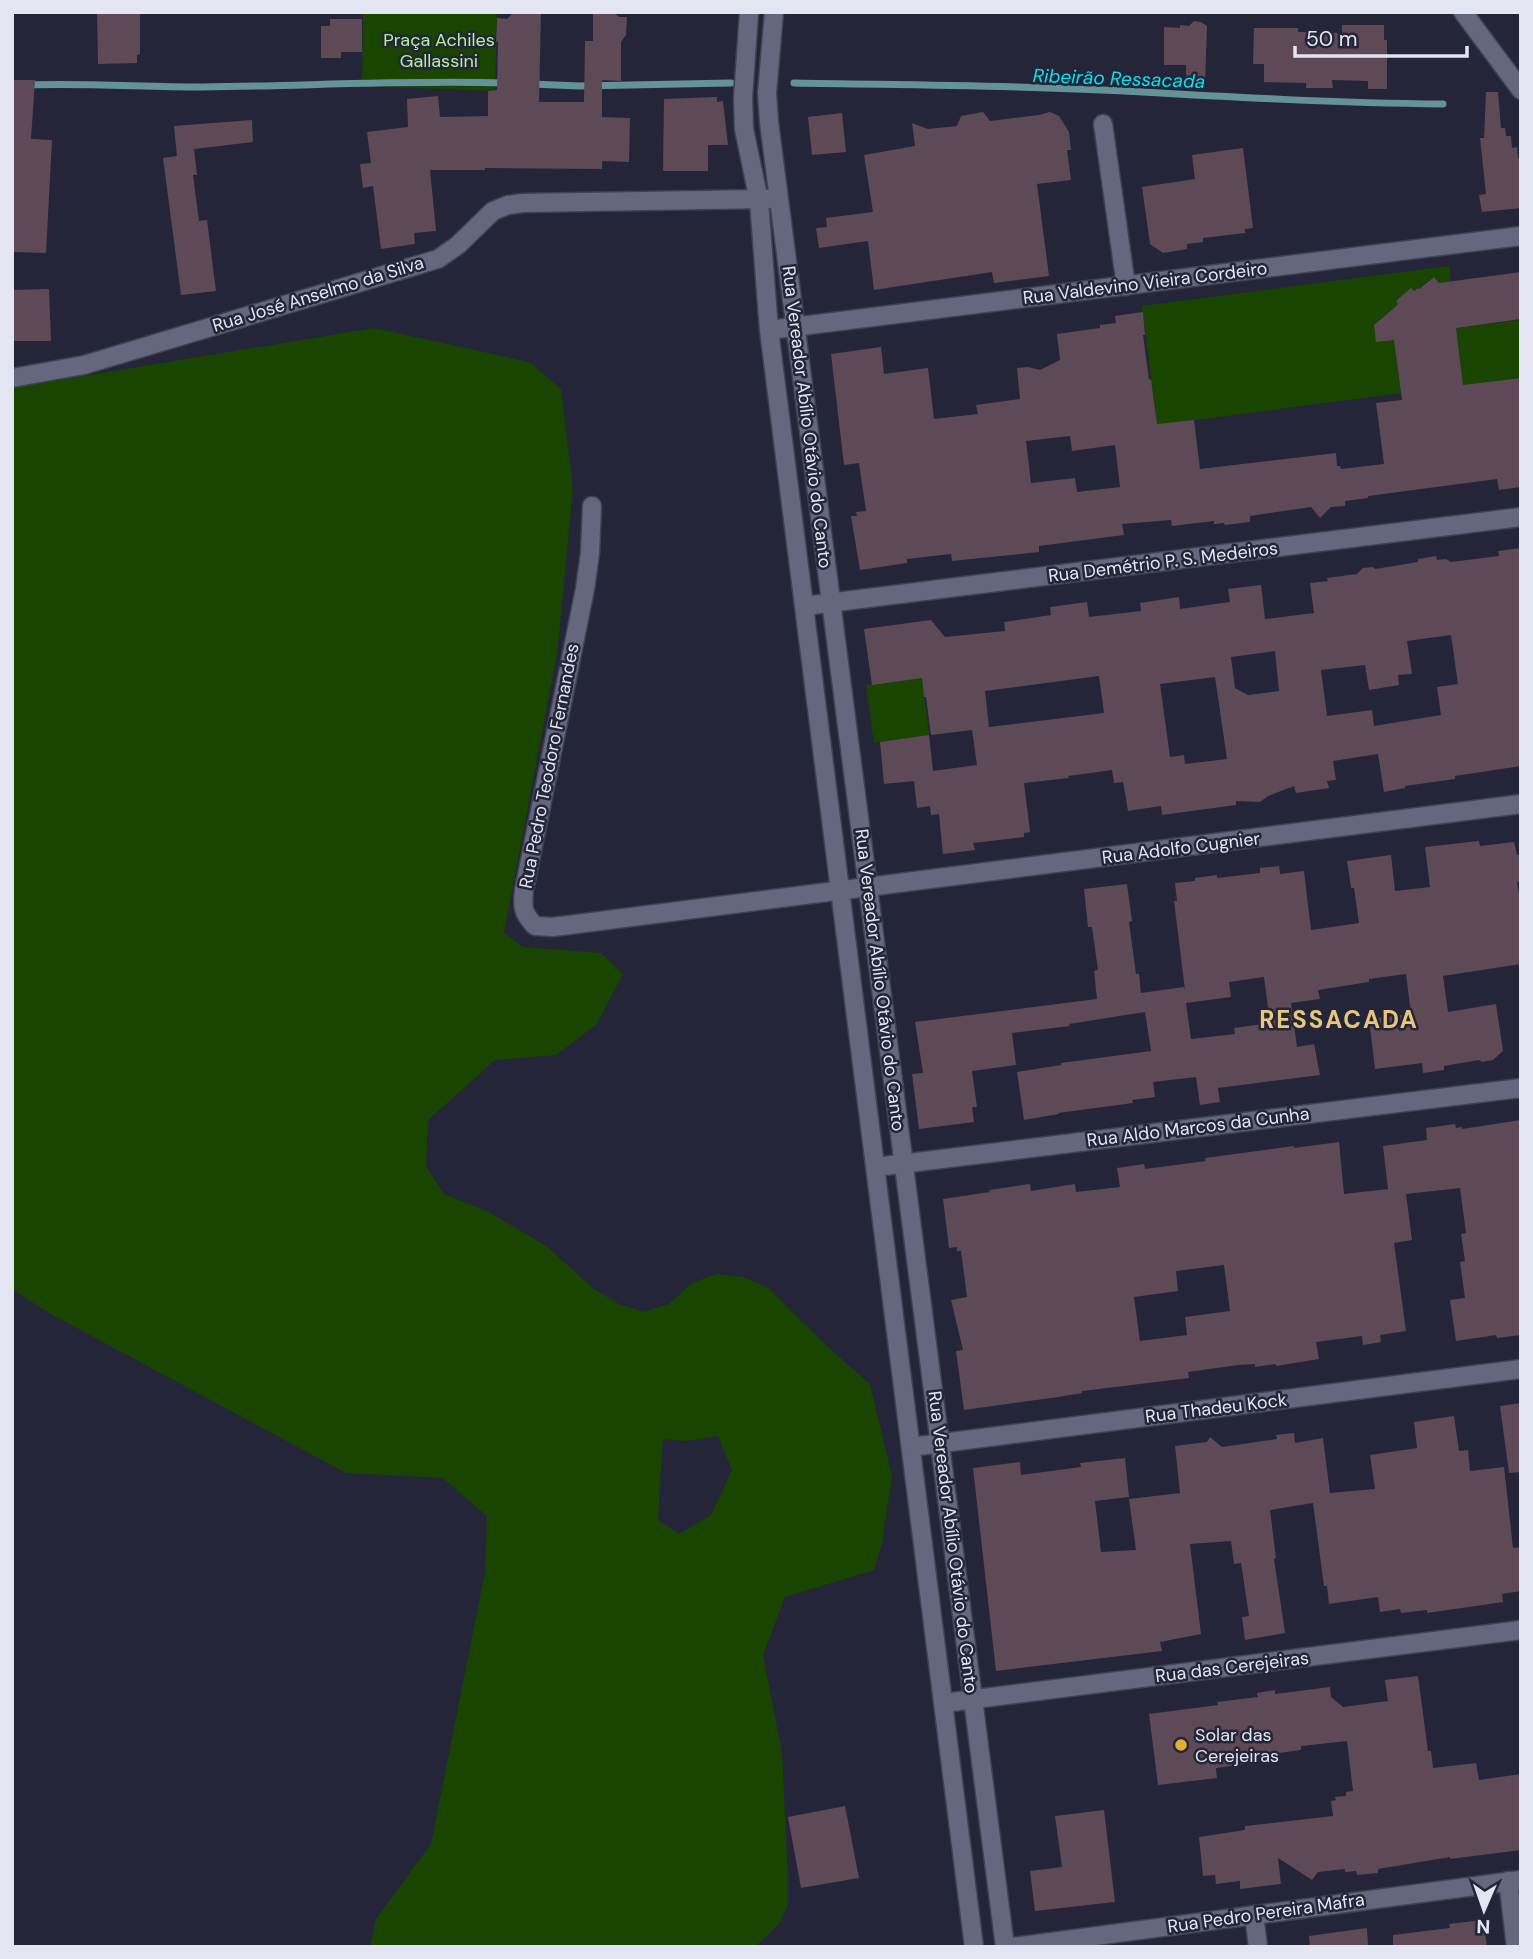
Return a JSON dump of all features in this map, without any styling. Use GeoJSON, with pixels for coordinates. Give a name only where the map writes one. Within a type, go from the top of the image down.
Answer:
{"type":"FeatureCollection","features":[{"type":"Feature","properties":{"kind":"street","name":"Rua Vereador Abílio Otávio do Canto"},"geometry":{"type":"LineString","coordinates":[[749,12],[743,98],[744,130],[759,201],[769,330],[974,1947]]}},
{"type":"Feature","properties":{"kind":"street","name":"Rua Vereador Abílio Otávio do Canto"},"geometry":{"type":"LineString","coordinates":[[774,12],[767,93],[779,198],[1005,1947]]}},
{"type":"Feature","properties":{"kind":"street"},"geometry":{"type":"LineString","coordinates":[[1463,12],[1521,90]]}},
{"type":"Feature","properties":{"kind":"street"},"geometry":{"type":"LineString","coordinates":[[1103,124],[1126,286]]}},
{"type":"Feature","properties":{"kind":"street","name":"Rua José Anselmo da Silva"},"geometry":{"type":"LineString","coordinates":[[12,377],[84,365],[438,258],[458,245],[493,211],[508,205],[759,201],[779,198]]}},
{"type":"Feature","properties":{"kind":"street","name":"Rua Valdevino Vieira Cordeiro"},"geometry":{"type":"LineString","coordinates":[[769,330],[1521,236]]}},
{"type":"Feature","properties":{"kind":"street","name":"Rua Pedro Teodoro Fernandes"},"geometry":{"type":"LineString","coordinates":[[592,506],[585,589],[524,890],[525,915],[535,926],[553,927],[841,891]]}},
{"type":"Feature","properties":{"kind":"street","name":"Rua Demétrio P. S. Medeiros"},"geometry":{"type":"LineString","coordinates":[[804,606],[1521,517]]}},
{"type":"Feature","properties":{"kind":"street","name":"Rua Adolfo Cugnier"},"geometry":{"type":"LineString","coordinates":[[841,891],[1521,804]]}},
{"type":"Feature","properties":{"kind":"street","name":"Rua Aldo Marcos da Cunha"},"geometry":{"type":"LineString","coordinates":[[876,1167],[1521,1088]]}},
{"type":"Feature","properties":{"kind":"street","name":"Rua Thadeu Kock"},"geometry":{"type":"LineString","coordinates":[[911,1447],[1521,1369]]}},
{"type":"Feature","properties":{"kind":"street","name":"Rua das Cerejeiras"},"geometry":{"type":"LineString","coordinates":[[944,1703],[1521,1630]]}},
{"type":"Feature","properties":{"kind":"street"},"geometry":{"type":"LineString","coordinates":[[1514,1880],[1516,1947]]}},
{"type":"Feature","properties":{"kind":"street","name":"Rua Pedro Pereira Mafra"},"geometry":{"type":"LineString","coordinates":[[1012,1947],[1514,1880]]}},
{"type":"Feature","properties":{"kind":"street"},"geometry":{"type":"LineString","coordinates":[[1254,1915],[1258,1947]]}},
{"type":"Feature","properties":{"kind":"green space","name":"Praça Achiles Gallassini"},"geometry":{"type":"Polygon","coordinates":[[[363,12],[497,12],[495,91],[362,86],[363,12]]]}},
{"type":"Feature","properties":{"kind":"green space"},"geometry":{"type":"Polygon","coordinates":[[[1449,266],[1453,299],[1434,277],[1414,291],[1411,289],[1396,301],[1398,304],[1374,325],[1377,342],[1394,340],[1401,393],[1157,425],[1142,306],[1449,266]]]}},
{"type":"Feature","properties":{"kind":"green space"},"geometry":{"type":"Polygon","coordinates":[[[1521,320],[1521,378],[1463,386],[1456,328],[1521,320]]]}},
{"type":"Feature","properties":{"kind":"green space"},"geometry":{"type":"Polygon","coordinates":[[[374,328],[529,362],[561,389],[573,489],[557,654],[504,933],[523,947],[601,953],[623,974],[596,1025],[556,1055],[495,1060],[428,1120],[426,1166],[444,1194],[487,1211],[546,1246],[594,1289],[619,1304],[643,1312],[669,1304],[692,1283],[717,1274],[743,1277],[768,1288],[870,1384],[892,1476],[882,1543],[874,1570],[785,1597],[763,1655],[782,1753],[788,1904],[779,1924],[755,1947],[370,1947],[376,1919],[431,1844],[485,1572],[487,1516],[443,1478],[346,1473],[49,1313],[12,1289],[12,388],[374,328]],[[718,1436],[686,1441],[663,1439],[658,1520],[679,1534],[711,1515],[732,1470],[718,1436]]]}},
{"type":"Feature","properties":{"kind":"green space"},"geometry":{"type":"Polygon","coordinates":[[[922,678],[929,735],[874,743],[866,685],[922,678]]]}},
{"type":"Feature","properties":{"kind":"building"},"geometry":{"type":"Polygon","coordinates":[[[97,12],[140,12],[140,54],[137,55],[137,63],[98,64],[97,12]]]}},
{"type":"Feature","properties":{"kind":"building"},"geometry":{"type":"Polygon","coordinates":[[[514,12],[541,12],[539,102],[584,102],[585,41],[593,41],[593,13],[613,12],[619,17],[627,17],[626,35],[621,42],[621,81],[602,80],[602,117],[630,118],[629,162],[602,161],[602,169],[430,170],[436,231],[414,233],[415,244],[381,249],[373,186],[363,188],[360,164],[371,163],[367,132],[408,127],[407,99],[438,96],[440,117],[488,116],[488,91],[497,90],[497,18],[507,19],[514,12]]]}},
{"type":"Feature","properties":{"kind":"building"},"geometry":{"type":"Polygon","coordinates":[[[330,19],[362,19],[362,52],[341,52],[341,58],[321,58],[321,26],[330,26],[330,19]]]}},
{"type":"Feature","properties":{"kind":"building"},"geometry":{"type":"Polygon","coordinates":[[[1194,21],[1207,26],[1205,85],[1186,85],[1186,65],[1164,65],[1164,27],[1180,28],[1180,25],[1189,26],[1194,21]]]}},
{"type":"Feature","properties":{"kind":"building"},"geometry":{"type":"Polygon","coordinates":[[[1342,25],[1384,25],[1384,40],[1387,40],[1387,89],[1368,89],[1368,81],[1332,80],[1333,88],[1306,88],[1306,83],[1264,82],[1264,64],[1253,64],[1254,28],[1298,28],[1298,32],[1342,33],[1342,25]]]}},
{"type":"Feature","properties":{"kind":"building"},"geometry":{"type":"Polygon","coordinates":[[[12,80],[35,80],[31,139],[52,140],[46,253],[12,252],[12,80]]]}},
{"type":"Feature","properties":{"kind":"building"},"geometry":{"type":"Polygon","coordinates":[[[1486,92],[1498,92],[1501,128],[1505,128],[1506,136],[1511,136],[1512,148],[1517,147],[1518,158],[1521,158],[1521,208],[1482,212],[1479,195],[1486,194],[1480,138],[1484,138],[1486,92]]]}},
{"type":"Feature","properties":{"kind":"building"},"geometry":{"type":"Polygon","coordinates":[[[717,97],[717,102],[723,101],[728,145],[708,145],[708,171],[663,171],[664,99],[717,97]]]}},
{"type":"Feature","properties":{"kind":"building"},"geometry":{"type":"Polygon","coordinates":[[[983,112],[990,121],[1050,112],[1059,116],[1069,132],[1071,150],[1067,150],[1071,180],[1037,184],[1049,276],[994,283],[992,272],[874,290],[868,241],[819,248],[816,228],[827,227],[826,218],[873,212],[864,155],[915,146],[912,123],[928,129],[957,126],[961,116],[983,112]]]}},
{"type":"Feature","properties":{"kind":"building"},"geometry":{"type":"Polygon","coordinates":[[[842,113],[846,152],[812,155],[808,117],[842,113]]]}},
{"type":"Feature","properties":{"kind":"building"},"geometry":{"type":"Polygon","coordinates":[[[252,120],[253,142],[194,149],[197,175],[193,175],[199,221],[207,220],[216,291],[181,295],[163,158],[177,156],[174,126],[252,120]]]}},
{"type":"Feature","properties":{"kind":"building"},"geometry":{"type":"Polygon","coordinates":[[[1243,148],[1253,228],[1245,229],[1245,233],[1203,238],[1203,242],[1187,244],[1187,249],[1163,253],[1150,244],[1142,187],[1195,179],[1192,155],[1243,148]]]}},
{"type":"Feature","properties":{"kind":"building"},"geometry":{"type":"Polygon","coordinates":[[[1521,272],[1521,319],[1456,328],[1463,385],[1521,378],[1521,487],[1499,490],[1497,479],[1368,496],[1345,501],[1345,506],[1331,507],[1320,518],[1311,507],[1250,516],[1250,522],[1225,525],[1214,524],[1214,521],[1172,526],[1171,520],[1122,524],[1124,535],[1039,546],[1039,552],[952,561],[951,554],[907,559],[907,563],[860,570],[851,516],[857,516],[856,512],[866,511],[859,463],[844,465],[831,354],[881,347],[884,374],[928,368],[934,419],[978,414],[976,405],[1020,399],[1017,368],[1040,370],[1060,360],[1057,334],[1100,328],[1100,325],[1116,323],[1115,316],[1143,312],[1143,335],[1157,424],[1194,420],[1200,469],[1336,453],[1337,466],[1341,469],[1384,464],[1376,403],[1402,400],[1394,340],[1376,342],[1374,325],[1398,304],[1396,301],[1411,288],[1414,291],[1419,289],[1434,277],[1439,283],[1521,272]],[[1070,436],[1026,441],[1031,483],[1075,478],[1077,492],[1120,487],[1115,445],[1072,451],[1070,436]]]}},
{"type":"Feature","properties":{"kind":"building"},"geometry":{"type":"Polygon","coordinates":[[[49,289],[51,341],[12,341],[12,290],[49,289]]]}},
{"type":"Feature","properties":{"kind":"building"},"geometry":{"type":"Polygon","coordinates":[[[1521,548],[1521,766],[1455,776],[1455,779],[1405,786],[1384,792],[1378,754],[1333,761],[1336,780],[1327,781],[1329,788],[1296,793],[1294,786],[1260,802],[1236,801],[1236,805],[1162,815],[1161,806],[1128,811],[1123,782],[1114,783],[1112,770],[1068,776],[1069,778],[1024,783],[1030,832],[1024,833],[1024,837],[973,843],[975,850],[943,854],[939,814],[931,815],[930,806],[917,808],[914,781],[884,784],[880,742],[929,735],[933,771],[977,765],[972,730],[931,735],[922,678],[872,685],[864,629],[931,620],[945,637],[1005,631],[1004,622],[1051,615],[1050,607],[1087,602],[1089,617],[1141,611],[1140,603],[1179,597],[1180,609],[1230,602],[1228,589],[1261,585],[1265,619],[1314,613],[1310,583],[1357,574],[1363,568],[1375,569],[1418,562],[1418,559],[1436,556],[1437,560],[1446,559],[1451,562],[1499,556],[1498,551],[1521,548]],[[1451,635],[1407,641],[1412,674],[1398,675],[1399,685],[1369,690],[1365,665],[1321,670],[1327,716],[1372,710],[1374,726],[1441,715],[1437,687],[1458,684],[1451,635]],[[1275,651],[1231,657],[1235,688],[1248,695],[1279,691],[1275,651]],[[1099,676],[985,691],[989,727],[1104,713],[1099,676]],[[1215,677],[1160,684],[1170,757],[1184,755],[1185,764],[1227,759],[1215,677]]]}},
{"type":"Feature","properties":{"kind":"building"},"geometry":{"type":"Polygon","coordinates":[[[1479,841],[1480,846],[1514,842],[1517,855],[1521,854],[1521,882],[1517,882],[1521,905],[1521,964],[1443,976],[1448,1012],[1496,1004],[1503,1051],[1493,1060],[1444,1066],[1444,1070],[1423,1073],[1422,1063],[1375,1069],[1369,1019],[1411,1014],[1406,974],[1318,990],[1320,999],[1291,1003],[1297,1047],[1314,1044],[1320,1075],[1218,1088],[1220,1102],[1200,1105],[1196,1077],[1153,1082],[1155,1097],[1132,1100],[1133,1103],[1024,1120],[1017,1072],[1151,1051],[1145,1012],[1069,1024],[1070,1026],[1012,1033],[1016,1065],[972,1071],[977,1107],[972,1107],[974,1122],[919,1129],[912,1074],[923,1073],[915,1022],[1097,999],[1094,971],[1098,970],[1092,927],[1088,927],[1084,889],[1127,884],[1132,921],[1129,922],[1141,993],[1184,987],[1185,990],[1174,901],[1177,901],[1175,883],[1217,875],[1217,878],[1260,873],[1260,868],[1279,866],[1280,874],[1304,871],[1311,930],[1359,923],[1347,861],[1391,855],[1395,891],[1430,887],[1425,847],[1479,841]],[[1264,977],[1229,982],[1231,997],[1186,1003],[1191,1039],[1235,1034],[1234,1028],[1270,1023],[1264,977]]]}},
{"type":"Feature","properties":{"kind":"building"},"geometry":{"type":"Polygon","coordinates":[[[1521,1120],[1521,1335],[1497,1338],[1496,1335],[1456,1341],[1450,1300],[1465,1298],[1460,1262],[1465,1261],[1461,1234],[1466,1233],[1460,1188],[1406,1194],[1412,1240],[1394,1243],[1406,1331],[1380,1335],[1381,1342],[1363,1345],[1362,1336],[1316,1342],[1319,1359],[1276,1366],[1238,1365],[1188,1372],[1189,1378],[1082,1391],[1058,1397],[964,1410],[956,1351],[963,1350],[951,1300],[967,1297],[961,1251],[957,1251],[957,1247],[949,1248],[943,1199],[1030,1184],[1031,1191],[1075,1184],[1076,1192],[1120,1187],[1117,1168],[1144,1164],[1145,1169],[1206,1161],[1205,1158],[1339,1142],[1344,1194],[1388,1189],[1383,1146],[1427,1140],[1426,1128],[1455,1124],[1456,1128],[1521,1120]],[[1224,1265],[1176,1271],[1178,1291],[1134,1297],[1140,1341],[1187,1335],[1185,1317],[1230,1311],[1224,1265]]]}},
{"type":"Feature","properties":{"kind":"building"},"geometry":{"type":"Polygon","coordinates":[[[1521,1403],[1521,1472],[1509,1473],[1500,1406],[1521,1403]]]}},
{"type":"Feature","properties":{"kind":"building"},"geometry":{"type":"Polygon","coordinates":[[[1454,1416],[1459,1451],[1468,1450],[1470,1471],[1504,1467],[1513,1548],[1521,1547],[1521,1591],[1502,1594],[1503,1602],[1427,1613],[1427,1610],[1401,1613],[1400,1609],[1380,1612],[1378,1597],[1329,1604],[1327,1586],[1324,1586],[1313,1503],[1270,1510],[1285,1633],[1245,1640],[1242,1617],[1249,1616],[1241,1563],[1234,1564],[1231,1541],[1190,1544],[1201,1634],[1160,1642],[1162,1651],[996,1671],[973,1468],[1020,1462],[1021,1475],[1081,1467],[1080,1463],[1125,1458],[1129,1497],[1095,1501],[1101,1552],[1136,1550],[1129,1499],[1180,1493],[1175,1446],[1207,1442],[1210,1437],[1222,1447],[1277,1439],[1276,1435],[1294,1433],[1295,1443],[1323,1438],[1330,1493],[1375,1489],[1370,1455],[1417,1448],[1414,1422],[1454,1416]]]}},
{"type":"Feature","properties":{"kind":"building"},"geometry":{"type":"Polygon","coordinates":[[[1418,1676],[1428,1751],[1431,1751],[1433,1768],[1476,1763],[1479,1780],[1521,1774],[1521,1850],[1450,1857],[1378,1869],[1378,1873],[1357,1875],[1356,1871],[1345,1872],[1345,1869],[1318,1872],[1312,1880],[1278,1858],[1281,1884],[1240,1889],[1240,1881],[1216,1884],[1215,1875],[1203,1876],[1199,1837],[1245,1830],[1245,1826],[1333,1816],[1331,1801],[1353,1791],[1347,1741],[1301,1746],[1301,1750],[1265,1755],[1266,1761],[1216,1768],[1217,1778],[1158,1785],[1149,1714],[1218,1705],[1217,1702],[1258,1697],[1257,1693],[1275,1690],[1275,1694],[1330,1687],[1331,1697],[1343,1707],[1388,1701],[1385,1680],[1418,1676]]]}},
{"type":"Feature","properties":{"kind":"building"},"geometry":{"type":"Polygon","coordinates":[[[845,1806],[859,1878],[801,1888],[788,1817],[845,1806]]]}},
{"type":"Feature","properties":{"kind":"building"},"geometry":{"type":"Polygon","coordinates":[[[1104,1810],[1115,1902],[1035,1911],[1030,1871],[1062,1867],[1055,1816],[1104,1810]]]}},
{"type":"Feature","properties":{"kind":"building"},"geometry":{"type":"Polygon","coordinates":[[[1483,1920],[1487,1947],[1393,1947],[1393,1935],[1450,1928],[1449,1924],[1483,1920]]]}},
{"type":"Feature","properties":{"kind":"building"},"geometry":{"type":"Polygon","coordinates":[[[1367,1928],[1368,1947],[1310,1947],[1309,1936],[1367,1928]]]}},
{"type":"Feature","properties":{"kind":"waterway"},"geometry":{"type":"LineString","coordinates":[[27,85],[202,87],[505,83]]}},
{"type":"Feature","properties":{"kind":"waterway"},"geometry":{"type":"LineString","coordinates":[[531,84],[580,86],[731,83]]}},
{"type":"Feature","properties":{"kind":"waterway","name":"Ribeirão Ressacada"},"geometry":{"type":"LineString","coordinates":[[794,83],[1042,88],[1443,104]]}},
{"type":"Feature","properties":{"kind":"place","name":"Solar das Cerejeiras"},"geometry":{"type":"Point","coordinates":[1181,1745]}},
{"type":"Feature","properties":{"kind":"district","name":"RESSACADA"},"geometry":{"type":"Point","coordinates":[1339,1020]}}]}
